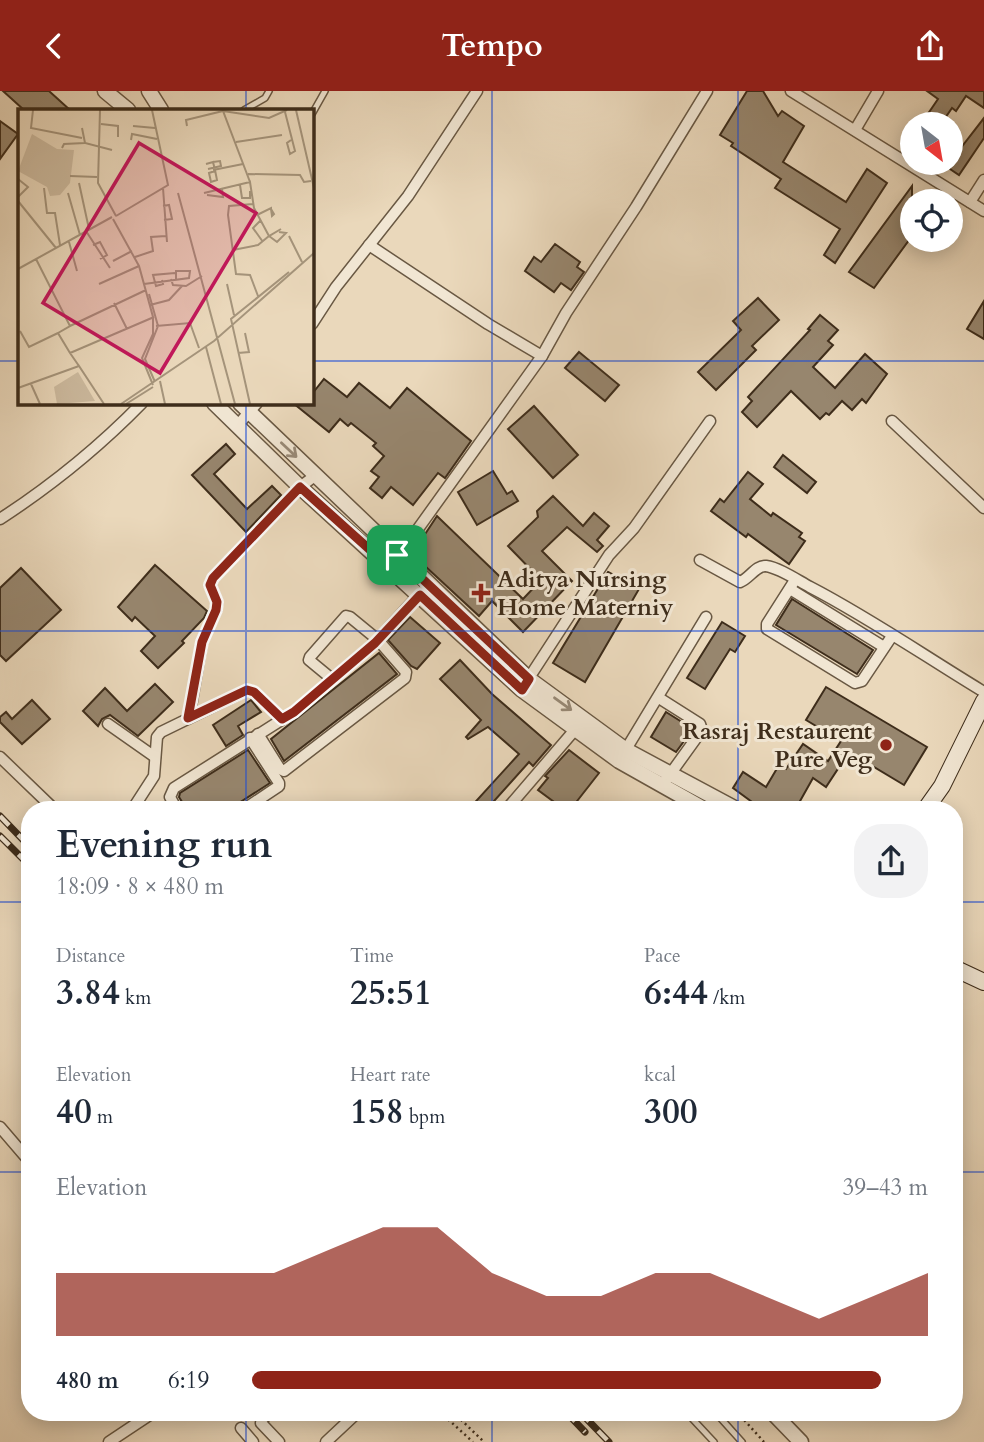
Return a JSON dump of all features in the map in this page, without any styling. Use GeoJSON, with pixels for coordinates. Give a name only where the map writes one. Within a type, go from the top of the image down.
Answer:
{"type":"FeatureCollection","features":[{"type":"Feature","properties":{"kind":"main road"},"geometry":{"type":"LineString","coordinates":[[931,801],[979,725],[984,701]]}},
{"type":"Feature","properties":{"kind":"main road"},"geometry":{"type":"LineString","coordinates":[[963,972],[984,982]]}},
{"type":"Feature","properties":{"kind":"street"},"geometry":{"type":"LineString","coordinates":[[105,91],[127,109]]}},
{"type":"Feature","properties":{"kind":"street"},"geometry":{"type":"LineString","coordinates":[[149,91],[160,109]]}},
{"type":"Feature","properties":{"kind":"street"},"geometry":{"type":"LineString","coordinates":[[313,323],[408,196],[477,91]]}},
{"type":"Feature","properties":{"kind":"street"},"geometry":{"type":"LineString","coordinates":[[392,560],[541,356],[707,91]]}},
{"type":"Feature","properties":{"kind":"street"},"geometry":{"type":"LineString","coordinates":[[791,91],[984,211]]}},
{"type":"Feature","properties":{"kind":"street"},"geometry":{"type":"LineString","coordinates":[[855,130],[878,91]]}},
{"type":"Feature","properties":{"kind":"street"},"geometry":{"type":"LineString","coordinates":[[970,202],[984,180]]}},
{"type":"Feature","properties":{"kind":"street"},"geometry":{"type":"LineString","coordinates":[[369,245],[541,356]]}},
{"type":"Feature","properties":{"kind":"street"},"geometry":{"type":"LineString","coordinates":[[0,519],[46,489],[105,441],[141,404]]}},
{"type":"Feature","properties":{"kind":"street"},"geometry":{"type":"LineString","coordinates":[[215,404],[300,487],[392,560],[525,684],[623,756],[666,780],[715,801]]}},
{"type":"Feature","properties":{"kind":"street"},"geometry":{"type":"LineString","coordinates":[[237,426],[249,406],[316,475],[392,560]]}},
{"type":"Feature","properties":{"kind":"street"},"geometry":{"type":"LineString","coordinates":[[525,684],[610,555],[634,528],[710,421]]}},
{"type":"Feature","properties":{"kind":"street"},"geometry":{"type":"LineString","coordinates":[[892,421],[984,508]]}},
{"type":"Feature","properties":{"kind":"street"},"geometry":{"type":"LineString","coordinates":[[188,718],[202,642],[216,610],[217,602],[210,585],[213,578],[300,487],[316,475]]}},
{"type":"Feature","properties":{"kind":"street"},"geometry":{"type":"LineString","coordinates":[[700,560],[740,582],[760,567],[767,566],[884,647]]}},
{"type":"Feature","properties":{"kind":"street"},"geometry":{"type":"LineString","coordinates":[[792,584],[832,599],[984,692]]}},
{"type":"Feature","properties":{"kind":"street"},"geometry":{"type":"LineString","coordinates":[[792,584],[767,624],[768,629],[855,683],[862,681],[892,636]]}},
{"type":"Feature","properties":{"kind":"street"},"geometry":{"type":"LineString","coordinates":[[172,801],[170,797],[174,788],[294,712],[378,640],[424,589]]}},
{"type":"Feature","properties":{"kind":"street"},"geometry":{"type":"LineString","coordinates":[[254,736],[284,771],[405,678],[405,672],[378,640],[346,616],[309,660],[332,679]]}},
{"type":"Feature","properties":{"kind":"street"},"geometry":{"type":"LineString","coordinates":[[623,756],[706,617]]}},
{"type":"Feature","properties":{"kind":"street"},"geometry":{"type":"LineString","coordinates":[[138,801],[154,776],[157,737],[161,732],[247,690],[254,692],[282,719]]}},
{"type":"Feature","properties":{"kind":"street"},"geometry":{"type":"LineString","coordinates":[[659,698],[700,724],[702,730],[666,780]]}},
{"type":"Feature","properties":{"kind":"street"},"geometry":{"type":"LineString","coordinates":[[108,724],[155,757]]}},
{"type":"Feature","properties":{"kind":"street"},"geometry":{"type":"LineString","coordinates":[[514,801],[579,725]]}},
{"type":"Feature","properties":{"kind":"street"},"geometry":{"type":"LineString","coordinates":[[254,736],[279,782],[279,786],[256,801]]}},
{"type":"Feature","properties":{"kind":"street"},"geometry":{"type":"LineString","coordinates":[[0,757],[46,801]]}},
{"type":"Feature","properties":{"kind":"street"},"geometry":{"type":"LineString","coordinates":[[666,780],[694,801]]}},
{"type":"Feature","properties":{"kind":"street"},"geometry":{"type":"LineString","coordinates":[[1,1129],[21,1152]]}},
{"type":"Feature","properties":{"kind":"street"},"geometry":{"type":"LineString","coordinates":[[109,1442],[140,1421]]}},
{"type":"Feature","properties":{"kind":"street"},"geometry":{"type":"LineString","coordinates":[[262,1421],[279,1442]]}},
{"type":"Feature","properties":{"kind":"street"},"geometry":{"type":"LineString","coordinates":[[326,1442],[348,1421]]}},
{"type":"Feature","properties":{"kind":"street"},"geometry":{"type":"LineString","coordinates":[[781,1421],[802,1442]]}},
{"type":"Feature","properties":{"kind":"street"},"geometry":{"type":"LineString","coordinates":[[241,1428],[253,1442]]}},
{"type":"Feature","properties":{"kind":"lane"},"geometry":{"type":"LineString","coordinates":[[246,109],[265,98],[269,91]]}},
{"type":"Feature","properties":{"kind":"lane"},"geometry":{"type":"LineString","coordinates":[[313,112],[325,91]]}},
{"type":"Feature","properties":{"kind":"lane"},"geometry":{"type":"LineString","coordinates":[[694,1421],[714,1442]]}},
{"type":"Feature","properties":{"kind":"lane"},"geometry":{"type":"LineString","coordinates":[[723,1421],[742,1442]]}},
{"type":"Feature","properties":{"kind":"path"},"geometry":{"type":"LineString","coordinates":[[450,1421],[473,1442]]}},
{"type":"Feature","properties":{"kind":"path"},"geometry":{"type":"LineString","coordinates":[[462,1421],[483,1441],[481,1442]]}},
{"type":"Feature","properties":{"kind":"path"},"geometry":{"type":"LineString","coordinates":[[745,1421],[764,1442]]}},
{"type":"Feature","properties":{"kind":"building"},"geometry":{"type":"Polygon","coordinates":[[[3,91],[49,91],[69,109],[23,109],[3,91]]]}},
{"type":"Feature","properties":{"kind":"building"},"geometry":{"type":"Polygon","coordinates":[[[747,91],[763,91],[778,116],[782,111],[804,126],[783,162],[846,202],[867,169],[887,183],[835,263],[824,255],[840,229],[775,188],[781,179],[731,146],[733,143],[720,135],[747,91]]]}},
{"type":"Feature","properties":{"kind":"building"},"geometry":{"type":"Polygon","coordinates":[[[927,91],[984,91],[984,108],[966,96],[956,111],[952,108],[949,112],[929,112],[938,99],[927,91]]]}},
{"type":"Feature","properties":{"kind":"building"},"geometry":{"type":"Polygon","coordinates":[[[984,118],[984,138],[963,169],[963,145],[984,118]]]}},
{"type":"Feature","properties":{"kind":"building"},"geometry":{"type":"Polygon","coordinates":[[[0,121],[18,134],[0,159],[0,121]]]}},
{"type":"Feature","properties":{"kind":"building"},"geometry":{"type":"Polygon","coordinates":[[[900,202],[900,252],[874,288],[849,272],[900,202]]]}},
{"type":"Feature","properties":{"kind":"building"},"geometry":{"type":"Polygon","coordinates":[[[555,244],[580,262],[577,267],[584,272],[571,290],[561,283],[554,292],[525,271],[534,257],[541,262],[555,244]]]}},
{"type":"Feature","properties":{"kind":"building"},"geometry":{"type":"Polygon","coordinates":[[[758,298],[779,320],[752,346],[756,350],[716,390],[698,372],[741,330],[733,321],[758,298]]]}},
{"type":"Feature","properties":{"kind":"building"},"geometry":{"type":"Polygon","coordinates":[[[984,301],[984,339],[967,329],[984,301]]]}},
{"type":"Feature","properties":{"kind":"building"},"geometry":{"type":"Polygon","coordinates":[[[820,315],[838,330],[828,341],[833,345],[813,367],[835,388],[865,354],[887,374],[866,403],[862,399],[852,410],[842,401],[829,415],[826,413],[820,419],[791,391],[757,427],[742,412],[752,401],[748,397],[810,330],[808,329],[820,315]]]}},
{"type":"Feature","properties":{"kind":"building"},"geometry":{"type":"Polygon","coordinates":[[[579,352],[619,385],[605,401],[565,368],[579,352]]]}},
{"type":"Feature","properties":{"kind":"building"},"geometry":{"type":"Polygon","coordinates":[[[324,379],[347,397],[359,383],[390,408],[407,388],[471,441],[445,478],[438,473],[413,505],[391,487],[382,498],[370,488],[379,477],[371,471],[384,456],[373,446],[376,443],[351,423],[348,426],[340,419],[329,432],[294,404],[313,404],[313,393],[324,379]]]}},
{"type":"Feature","properties":{"kind":"building"},"geometry":{"type":"Polygon","coordinates":[[[534,406],[578,455],[553,478],[508,429],[534,406]]]}},
{"type":"Feature","properties":{"kind":"building"},"geometry":{"type":"Polygon","coordinates":[[[226,444],[235,454],[214,474],[247,509],[272,486],[281,495],[246,532],[192,475],[226,444]]]}},
{"type":"Feature","properties":{"kind":"building"},"geometry":{"type":"Polygon","coordinates":[[[783,455],[816,482],[807,493],[774,467],[783,455]]]}},
{"type":"Feature","properties":{"kind":"building"},"geometry":{"type":"Polygon","coordinates":[[[493,471],[507,494],[512,491],[518,501],[477,525],[458,492],[493,471]]]}},
{"type":"Feature","properties":{"kind":"building"},"geometry":{"type":"Polygon","coordinates":[[[748,472],[763,484],[750,499],[771,516],[773,513],[802,533],[799,537],[805,541],[789,564],[711,511],[720,499],[724,502],[748,472]]]}},
{"type":"Feature","properties":{"kind":"building"},"geometry":{"type":"Polygon","coordinates":[[[553,496],[583,526],[594,513],[609,526],[597,540],[603,546],[597,552],[567,527],[542,551],[572,581],[523,632],[492,601],[479,616],[412,554],[437,516],[523,599],[541,580],[508,546],[538,517],[537,511],[553,496]]]}},
{"type":"Feature","properties":{"kind":"building"},"geometry":{"type":"Polygon","coordinates":[[[155,565],[207,611],[204,618],[182,641],[184,643],[158,668],[141,651],[155,636],[135,617],[132,621],[118,607],[155,565]]]}},
{"type":"Feature","properties":{"kind":"building"},"geometry":{"type":"Polygon","coordinates":[[[21,568],[61,610],[6,661],[0,655],[0,588],[21,568]]]}},
{"type":"Feature","properties":{"kind":"building"},"geometry":{"type":"Polygon","coordinates":[[[608,572],[639,589],[585,682],[553,663],[608,572]]]}},
{"type":"Feature","properties":{"kind":"building"},"geometry":{"type":"Polygon","coordinates":[[[792,599],[873,650],[857,674],[776,625],[792,599]]]}},
{"type":"Feature","properties":{"kind":"building"},"geometry":{"type":"Polygon","coordinates":[[[410,617],[440,643],[417,669],[411,666],[388,640],[410,617]]]}},
{"type":"Feature","properties":{"kind":"building"},"geometry":{"type":"Polygon","coordinates":[[[722,622],[745,636],[735,652],[730,649],[705,689],[687,678],[722,622]]]}},
{"type":"Feature","properties":{"kind":"building"},"geometry":{"type":"Polygon","coordinates":[[[379,653],[397,674],[284,761],[271,739],[379,653]]]}},
{"type":"Feature","properties":{"kind":"building"},"geometry":{"type":"Polygon","coordinates":[[[460,660],[492,694],[551,745],[533,766],[529,762],[494,801],[476,801],[519,754],[488,727],[468,739],[466,737],[481,720],[440,679],[460,660]]]}},
{"type":"Feature","properties":{"kind":"building"},"geometry":{"type":"Polygon","coordinates":[[[155,684],[173,702],[138,736],[110,715],[102,719],[98,726],[83,711],[105,688],[127,711],[155,684]]]}},
{"type":"Feature","properties":{"kind":"building"},"geometry":{"type":"Polygon","coordinates":[[[826,687],[927,747],[904,785],[849,752],[826,787],[813,778],[800,801],[751,801],[733,788],[743,772],[766,787],[779,765],[786,769],[803,744],[828,761],[841,741],[806,720],[826,687]]]}},
{"type":"Feature","properties":{"kind":"building"},"geometry":{"type":"Polygon","coordinates":[[[32,700],[50,719],[22,744],[0,722],[0,717],[6,712],[12,719],[32,700]]]}},
{"type":"Feature","properties":{"kind":"building"},"geometry":{"type":"Polygon","coordinates":[[[251,700],[261,712],[238,726],[243,735],[226,746],[213,725],[251,700]]]}},
{"type":"Feature","properties":{"kind":"building"},"geometry":{"type":"Polygon","coordinates":[[[666,712],[693,729],[676,752],[651,737],[666,712]]]}},
{"type":"Feature","properties":{"kind":"building"},"geometry":{"type":"Polygon","coordinates":[[[248,750],[270,783],[242,801],[181,801],[180,793],[248,750]]]}},
{"type":"Feature","properties":{"kind":"building"},"geometry":{"type":"Polygon","coordinates":[[[569,750],[599,773],[577,801],[553,801],[538,790],[548,778],[545,776],[569,750]]]}},
{"type":"Feature","properties":{"kind":"railway"},"geometry":{"type":"LineString","coordinates":[[0,816],[21,838]]}},
{"type":"Feature","properties":{"kind":"railway"},"geometry":{"type":"LineString","coordinates":[[0,836],[21,857]]}},
{"type":"Feature","properties":{"kind":"railway"},"geometry":{"type":"LineString","coordinates":[[575,1421],[585,1432]]}},
{"type":"Feature","properties":{"kind":"railway"},"geometry":{"type":"LineString","coordinates":[[589,1421],[609,1442]]}},
{"type":"Feature","properties":{"kind":"place","name":"Aditya Nursing Home Materniy"},"geometry":{"type":"Point","coordinates":[481,593]}},
{"type":"Feature","properties":{"kind":"place","name":"Rasraj Restaurent Pure Veg"},"geometry":{"type":"Point","coordinates":[886,745]}},
{"type":"Feature","properties":{"kind":"route"},"geometry":{"type":"LineString","coordinates":[[300,487],[388,566],[397,555],[529,679],[522,690],[420,595],[375,643],[294,712],[282,719],[254,692],[247,690],[188,718],[202,642],[216,610],[217,602],[210,585],[213,578],[300,487]]}}]}
